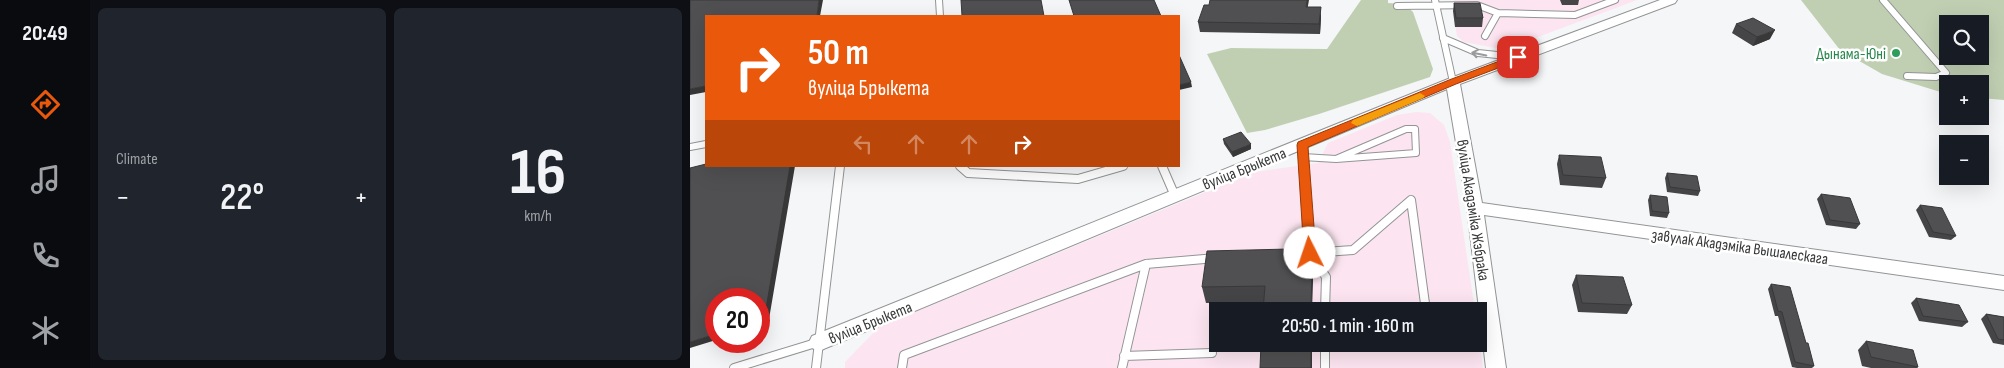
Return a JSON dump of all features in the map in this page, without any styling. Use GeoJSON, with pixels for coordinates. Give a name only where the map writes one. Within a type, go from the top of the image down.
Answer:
{"type":"FeatureCollection","features":[{"type":"Feature","properties":{"kind":"street","name":"вуліца Брыкета"},"geometry":{"type":"LineString","coordinates":[[820,342],[1175,196],[1303,151],[1452,82],[1672,0]]}},
{"type":"Feature","properties":{"kind":"street","name":"вуліца Акадэміка Жэбрака"},"geometry":{"type":"LineString","coordinates":[[1452,82],[1475,208],[1496,368]]}},
{"type":"Feature","properties":{"kind":"street","name":"завулак Акадэміка Вышалескага"},"geometry":{"type":"LineString","coordinates":[[1475,208],[2004,283]]}},
{"type":"Feature","properties":{"kind":"lane"},"geometry":{"type":"LineString","coordinates":[[939,0],[940,15]]}},
{"type":"Feature","properties":{"kind":"lane"},"geometry":{"type":"LineString","coordinates":[[1397,6],[1477,2],[1498,13],[1575,15],[1615,0]]}},
{"type":"Feature","properties":{"kind":"lane"},"geometry":{"type":"LineString","coordinates":[[1883,0],[1946,73],[1936,78],[1907,76]]}},
{"type":"Feature","properties":{"kind":"lane"},"geometry":{"type":"LineString","coordinates":[[1435,3],[1452,82]]}},
{"type":"Feature","properties":{"kind":"lane"},"geometry":{"type":"LineString","coordinates":[[1485,36],[1498,13]]}},
{"type":"Feature","properties":{"kind":"lane"},"geometry":{"type":"LineString","coordinates":[[1443,38],[1470,52],[1486,56],[1518,57]]}},
{"type":"Feature","properties":{"kind":"lane"},"geometry":{"type":"LineString","coordinates":[[1325,302],[1326,277],[1310,253],[1303,151],[1335,159],[1356,160],[1416,153],[1415,129],[1406,130],[1335,159]]}},
{"type":"Feature","properties":{"kind":"lane"},"geometry":{"type":"LineString","coordinates":[[690,147],[705,144]]}},
{"type":"Feature","properties":{"kind":"lane"},"geometry":{"type":"LineString","coordinates":[[816,368],[840,167]]}},
{"type":"Feature","properties":{"kind":"lane"},"geometry":{"type":"LineString","coordinates":[[961,167],[968,173],[1078,179],[1120,167]]}},
{"type":"Feature","properties":{"kind":"lane"},"geometry":{"type":"LineString","coordinates":[[1162,167],[1175,196]]}},
{"type":"Feature","properties":{"kind":"lane"},"geometry":{"type":"LineString","coordinates":[[1272,255],[1354,250],[1411,200],[1425,302]]}},
{"type":"Feature","properties":{"kind":"lane"},"geometry":{"type":"LineString","coordinates":[[902,368],[904,354],[1146,264],[1224,258]]}},
{"type":"Feature","properties":{"kind":"lane"},"geometry":{"type":"LineString","coordinates":[[1122,368],[1146,264]]}},
{"type":"Feature","properties":{"kind":"lane"},"geometry":{"type":"LineString","coordinates":[[734,368],[820,342]]}},
{"type":"Feature","properties":{"kind":"lane"},"geometry":{"type":"LineString","coordinates":[[1324,368],[1325,352]]}},
{"type":"Feature","properties":{"kind":"lane"},"geometry":{"type":"LineString","coordinates":[[1124,356],[1212,353]]}},
{"type":"Feature","properties":{"kind":"shaded area"},"geometry":{"type":"Polygon","coordinates":[[[1454,0],[1637,0],[1511,47],[1496,48],[1464,42],[1457,36],[1453,11],[1456,11],[1454,0]]]}},
{"type":"Feature","properties":{"kind":"shaded area"},"geometry":{"type":"Polygon","coordinates":[[[1416,112],[1430,113],[1444,125],[1450,142],[1474,302],[1209,302],[1209,352],[1481,352],[1483,368],[845,368],[845,362],[879,327],[1254,172],[1318,163],[1328,143],[1397,115],[1416,112]]]}},
{"type":"Feature","properties":{"kind":"green space"},"geometry":{"type":"Polygon","coordinates":[[[1361,0],[1388,0],[1388,3],[1404,4],[1413,12],[1433,69],[1430,77],[1319,114],[1265,130],[1247,133],[1207,54],[1231,48],[1327,49],[1361,0]]]}},
{"type":"Feature","properties":{"kind":"green space","name":"Дынама-Юні"},"geometry":{"type":"Polygon","coordinates":[[[1801,0],[2004,0],[2004,100],[1989,99],[1989,75],[1939,75],[1939,92],[1882,74],[1840,50],[1801,0]]]}},
{"type":"Feature","properties":{"kind":"building"},"geometry":{"type":"Polygon","coordinates":[[[690,0],[819,0],[817,15],[705,15],[705,86],[690,89],[690,0]]]}},
{"type":"Feature","properties":{"kind":"building"},"geometry":{"type":"Polygon","coordinates":[[[961,0],[1041,0],[1044,15],[962,15],[961,0]]]}},
{"type":"Feature","properties":{"kind":"building"},"geometry":{"type":"Polygon","coordinates":[[[1069,0],[1154,0],[1161,15],[1074,15],[1069,0]]]}},
{"type":"Feature","properties":{"kind":"building"},"geometry":{"type":"Polygon","coordinates":[[[1210,0],[1307,0],[1306,7],[1321,7],[1319,24],[1198,22],[1204,5],[1209,5],[1210,0]]]}},
{"type":"Feature","properties":{"kind":"building"},"geometry":{"type":"Polygon","coordinates":[[[1454,3],[1480,3],[1483,18],[1456,18],[1454,3]]]}},
{"type":"Feature","properties":{"kind":"building"},"geometry":{"type":"Polygon","coordinates":[[[1753,18],[1775,30],[1757,37],[1736,24],[1753,18]]]}},
{"type":"Feature","properties":{"kind":"building"},"geometry":{"type":"Polygon","coordinates":[[[1180,57],[1191,82],[1180,85],[1180,57]]]}},
{"type":"Feature","properties":{"kind":"building"},"geometry":{"type":"Polygon","coordinates":[[[1241,132],[1251,144],[1232,152],[1223,139],[1241,132]]]}},
{"type":"Feature","properties":{"kind":"building"},"geometry":{"type":"Polygon","coordinates":[[[1559,155],[1601,157],[1606,178],[1563,175],[1559,155]]]}},
{"type":"Feature","properties":{"kind":"building"},"geometry":{"type":"Polygon","coordinates":[[[705,164],[705,167],[790,167],[770,288],[705,288],[705,337],[690,342],[690,168],[705,164]]]}},
{"type":"Feature","properties":{"kind":"building"},"geometry":{"type":"Polygon","coordinates":[[[1667,173],[1697,176],[1700,191],[1670,187],[1667,173]]]}},
{"type":"Feature","properties":{"kind":"building"},"geometry":{"type":"Polygon","coordinates":[[[1821,194],[1850,198],[1860,224],[1830,220],[1821,194]]]}},
{"type":"Feature","properties":{"kind":"building"},"geometry":{"type":"Polygon","coordinates":[[[1650,195],[1667,197],[1669,213],[1652,211],[1650,195]]]}},
{"type":"Feature","properties":{"kind":"building"},"geometry":{"type":"Polygon","coordinates":[[[1920,205],[1942,208],[1956,236],[1933,232],[1920,205]]]}},
{"type":"Feature","properties":{"kind":"building"},"geometry":{"type":"Polygon","coordinates":[[[1290,249],[1289,267],[1312,266],[1311,302],[1264,302],[1265,286],[1202,287],[1207,251],[1290,249]]]}},
{"type":"Feature","properties":{"kind":"building"},"geometry":{"type":"Polygon","coordinates":[[[1576,275],[1623,277],[1632,305],[1582,303],[1576,275]]]}},
{"type":"Feature","properties":{"kind":"building"},"geometry":{"type":"Polygon","coordinates":[[[1771,284],[1790,287],[1814,366],[1795,362],[1782,312],[1778,311],[1771,284]]]}},
{"type":"Feature","properties":{"kind":"building"},"geometry":{"type":"Polygon","coordinates":[[[1916,298],[1959,305],[1968,322],[1923,316],[1916,298]]]}},
{"type":"Feature","properties":{"kind":"building"},"geometry":{"type":"Polygon","coordinates":[[[1986,314],[2004,317],[2004,340],[1998,339],[1986,314]]]}},
{"type":"Feature","properties":{"kind":"building"},"geometry":{"type":"Polygon","coordinates":[[[1866,341],[1913,350],[1918,367],[1871,357],[1866,341]]]}},
{"type":"Feature","properties":{"kind":"building"},"geometry":{"type":"Polygon","coordinates":[[[1261,352],[1311,352],[1311,368],[1260,368],[1261,352]]]}},
{"type":"Feature","properties":{"kind":"slow traffic"},"geometry":{"type":"LineString","coordinates":[[1357,123],[1420,96]]}},
{"type":"Feature","properties":{"kind":"place","name":"Дынама-Юні"},"geometry":{"type":"Point","coordinates":[1896,53]}},
{"type":"Feature","properties":{"kind":"route"},"geometry":{"type":"LineString","coordinates":[[1310,253],[1302,145],[1452,82],[1518,57]]}}]}
